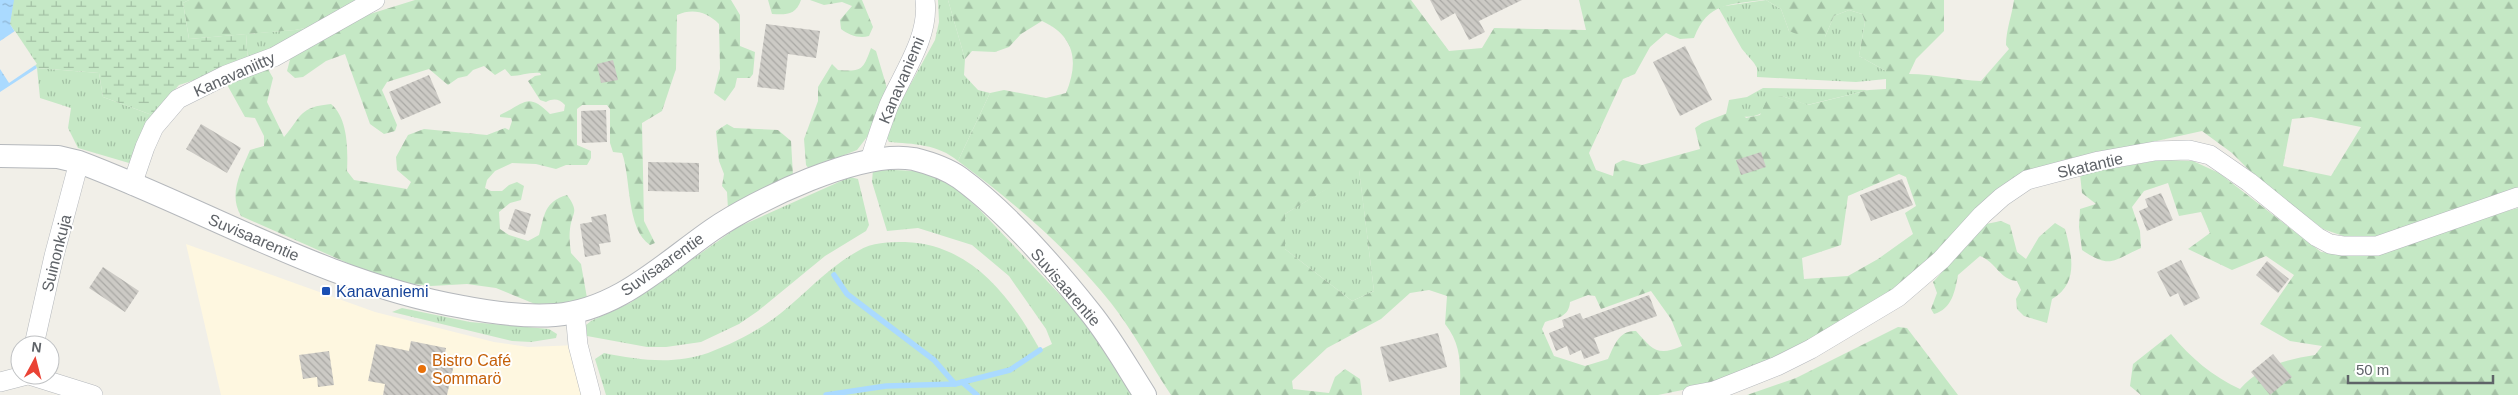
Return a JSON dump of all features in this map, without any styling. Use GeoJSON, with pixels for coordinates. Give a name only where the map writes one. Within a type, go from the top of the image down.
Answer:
{"type":"FeatureCollection","features":[{"type":"Feature","properties":{"kind":"street","name":"Kanavaniitty"},"geometry":{"type":"LineString","coordinates":[[132,185],[154,127],[178,100],[226,75],[274,56],[375,0]]}},
{"type":"Feature","properties":{"kind":"street","name":"Kanavaniemi"},"geometry":{"type":"LineString","coordinates":[[870,160],[888,107],[916,48],[924,22],[925,0]]}},
{"type":"Feature","properties":{"kind":"street","name":"Skatantie"},"geometry":{"type":"LineString","coordinates":[[1692,395],[1715,393],[1811,349],[1898,297],[1941,260],[1982,215],[2002,197],[2027,180],[2099,161],[2155,151],[2189,150],[2210,155],[2249,182],[2318,237],[2330,244],[2343,246],[2377,246],[2518,197]]}},
{"type":"Feature","properties":{"kind":"street","name":"Suvisaarentie"},"geometry":{"type":"LineString","coordinates":[[0,156],[58,157],[79,162],[275,247],[379,288],[436,302],[492,312],[533,316],[575,312],[602,304],[637,285],[713,229],[759,203],[846,166],[870,160],[911,158],[939,166],[958,177],[1020,235],[1091,313],[1145,395]]}},
{"type":"Feature","properties":{"kind":"street","name":"Suinonkuja"},"geometry":{"type":"LineString","coordinates":[[36,335],[54,256],[79,162]]}},
{"type":"Feature","properties":{"kind":"street"},"geometry":{"type":"LineString","coordinates":[[575,312],[578,345],[591,395]]}},
{"type":"Feature","properties":{"kind":"street"},"geometry":{"type":"LineString","coordinates":[[60,385],[93,395]]}},
{"type":"Feature","properties":{"kind":"shaded area"},"geometry":{"type":"Polygon","coordinates":[[[186,244],[375,312],[494,342],[528,347],[578,345],[585,395],[221,395],[186,244]]]}},
{"type":"Feature","properties":{"kind":"green space"},"geometry":{"type":"Polygon","coordinates":[[[3,0],[189,0],[183,3],[189,39],[246,34],[248,63],[179,85],[152,115],[103,97],[99,73],[37,68],[10,24],[13,1],[3,0]]]}},
{"type":"Feature","properties":{"kind":"green space"},"geometry":{"type":"Polygon","coordinates":[[[189,0],[359,0],[321,25],[295,30],[189,39],[183,3],[189,0]]]}},
{"type":"Feature","properties":{"kind":"green space"},"geometry":{"type":"Polygon","coordinates":[[[415,0],[731,0],[740,15],[740,46],[755,52],[753,74],[750,78],[737,78],[735,87],[725,101],[714,93],[720,69],[719,24],[700,12],[677,15],[676,69],[662,111],[642,123],[644,221],[655,243],[650,245],[642,237],[633,215],[622,153],[613,152],[610,143],[610,109],[607,105],[582,105],[577,109],[577,145],[591,151],[591,158],[587,165],[566,165],[556,169],[536,164],[512,163],[495,171],[487,180],[485,188],[491,191],[502,191],[509,185],[517,182],[524,186],[521,200],[510,203],[499,212],[500,229],[509,235],[528,241],[539,235],[544,215],[550,205],[567,195],[574,209],[570,232],[571,253],[581,264],[587,298],[568,303],[535,304],[496,288],[467,284],[431,286],[404,283],[370,273],[241,216],[236,200],[237,183],[250,150],[264,146],[264,136],[255,118],[245,117],[225,81],[265,64],[273,78],[267,102],[284,137],[298,118],[307,110],[331,104],[337,110],[344,126],[347,144],[347,171],[354,180],[407,189],[411,182],[397,170],[396,157],[408,135],[424,129],[487,135],[505,128],[509,130],[511,118],[500,117],[500,115],[531,101],[550,114],[564,111],[565,105],[558,100],[546,102],[540,100],[528,81],[535,76],[541,75],[540,73],[511,76],[505,69],[495,75],[484,66],[473,70],[467,76],[458,78],[448,85],[429,69],[387,82],[382,90],[397,125],[395,131],[384,134],[370,124],[345,54],[326,61],[303,77],[295,78],[287,71],[292,52],[354,19],[415,0]]]}},
{"type":"Feature","properties":{"kind":"green space"},"geometry":{"type":"Polygon","coordinates":[[[768,0],[801,0],[796,9],[790,13],[772,14],[768,0]]]}},
{"type":"Feature","properties":{"kind":"green space"},"geometry":{"type":"Polygon","coordinates":[[[810,0],[862,0],[873,27],[869,36],[854,36],[841,29],[840,20],[852,6],[842,2],[824,5],[810,0]]]}},
{"type":"Feature","properties":{"kind":"green space"},"geometry":{"type":"Polygon","coordinates":[[[938,0],[948,0],[965,59],[964,75],[978,90],[990,93],[958,161],[934,148],[916,144],[889,142],[887,138],[899,105],[935,40],[939,22],[938,0]]]}},
{"type":"Feature","properties":{"kind":"green space"},"geometry":{"type":"Polygon","coordinates":[[[948,0],[1411,0],[1449,51],[1482,48],[1494,28],[1586,30],[1579,0],[1763,0],[1721,7],[1713,11],[1706,18],[1694,38],[1680,39],[1666,33],[1650,47],[1635,74],[1623,79],[1589,153],[1596,170],[1613,176],[1615,164],[1623,160],[1642,165],[1700,149],[1695,128],[1702,123],[1738,109],[1746,118],[1760,115],[1767,99],[1782,96],[1808,105],[1869,90],[1886,89],[1886,71],[1859,56],[1865,22],[1862,14],[1849,10],[1834,16],[1825,37],[1809,39],[1789,31],[1781,9],[1766,0],[1944,0],[1944,31],[1916,59],[1909,74],[1981,81],[2009,49],[2006,45],[2006,39],[2014,0],[2518,0],[2518,191],[2373,239],[2346,237],[2323,229],[2257,178],[2232,153],[2202,131],[2052,164],[2016,179],[1901,286],[1801,348],[1712,384],[1658,395],[1460,395],[1458,349],[1451,332],[1445,324],[1447,296],[1429,290],[1410,293],[1381,319],[1327,348],[1292,381],[1293,389],[1329,393],[1335,377],[1345,369],[1360,379],[1362,395],[1171,395],[1127,325],[1111,303],[1076,263],[1019,209],[958,161],[990,93],[1004,90],[1046,98],[1066,93],[1070,82],[1073,61],[1068,42],[1062,34],[1042,21],[1021,34],[1009,47],[995,52],[972,51],[965,59],[948,0]],[[2311,117],[2292,119],[2283,166],[2331,176],[2361,127],[2311,117]],[[1359,170],[1285,214],[1285,249],[1352,301],[1374,291],[1359,170]],[[1899,174],[1848,196],[1841,245],[1802,258],[1804,279],[1848,276],[1878,259],[1913,234],[1905,213],[1916,206],[1906,177],[1899,174]],[[1651,291],[1601,309],[1595,296],[1588,295],[1570,302],[1567,311],[1562,316],[1545,322],[1542,329],[1554,356],[1585,366],[1608,359],[1621,336],[1630,331],[1636,331],[1651,347],[1661,351],[1682,346],[1671,319],[1651,291]]]}},
{"type":"Feature","properties":{"kind":"green space"},"geometry":{"type":"Polygon","coordinates":[[[1766,0],[1781,9],[1789,31],[1825,37],[1834,16],[1849,10],[1862,14],[1865,22],[1859,56],[1886,71],[1886,79],[1856,82],[1757,77],[1757,68],[1742,49],[1718,7],[1766,0]]]}},
{"type":"Feature","properties":{"kind":"green space"},"geometry":{"type":"Polygon","coordinates":[[[321,25],[248,63],[246,34],[295,30],[321,25]]]}},
{"type":"Feature","properties":{"kind":"green space"},"geometry":{"type":"Polygon","coordinates":[[[871,48],[876,51],[887,88],[867,137],[857,150],[809,169],[806,165],[804,139],[818,101],[818,87],[832,64],[838,70],[857,70],[866,61],[871,48]]]}},
{"type":"Feature","properties":{"kind":"green space"},"geometry":{"type":"Polygon","coordinates":[[[37,68],[99,73],[103,97],[152,115],[129,163],[78,148],[68,128],[71,108],[40,98],[37,68]]]}},
{"type":"Feature","properties":{"kind":"green space"},"geometry":{"type":"Polygon","coordinates":[[[1763,88],[1869,90],[1807,105],[1782,96],[1763,113],[1757,115],[1745,117],[1726,114],[1729,100],[1747,97],[1763,88]]]}},
{"type":"Feature","properties":{"kind":"green space"},"geometry":{"type":"Polygon","coordinates":[[[727,124],[734,128],[778,130],[791,141],[793,176],[728,209],[727,192],[722,186],[724,174],[719,161],[716,131],[727,124]]]}},
{"type":"Feature","properties":{"kind":"green space"},"geometry":{"type":"Polygon","coordinates":[[[2160,160],[2193,161],[2219,173],[2321,252],[2350,255],[2518,208],[2518,395],[2141,395],[2130,386],[2133,364],[2171,334],[2202,366],[2240,389],[2256,375],[2274,365],[2315,355],[2322,346],[2290,341],[2260,324],[2294,275],[2266,256],[2232,270],[2188,249],[2210,233],[2201,212],[2179,216],[2168,183],[2144,191],[2132,207],[2140,231],[2141,248],[2111,261],[2099,260],[2082,250],[2079,227],[2080,209],[2096,204],[2082,193],[2080,174],[2160,160]]]}},
{"type":"Feature","properties":{"kind":"green space"},"geometry":{"type":"Polygon","coordinates":[[[873,169],[916,171],[934,176],[958,190],[980,210],[1083,319],[1132,395],[606,395],[595,359],[604,353],[630,358],[669,360],[695,357],[708,353],[764,325],[847,257],[863,248],[881,243],[905,242],[929,245],[950,252],[969,263],[1002,293],[1029,330],[1040,350],[1052,344],[1046,329],[1009,276],[972,245],[918,228],[887,231],[872,182],[873,169]]]}},
{"type":"Feature","properties":{"kind":"green space"},"geometry":{"type":"Polygon","coordinates":[[[1359,169],[1374,291],[1352,301],[1285,249],[1285,214],[1359,169]]]}},
{"type":"Feature","properties":{"kind":"green space"},"geometry":{"type":"Polygon","coordinates":[[[850,177],[858,179],[869,225],[866,231],[825,256],[758,311],[739,324],[701,342],[666,347],[647,347],[587,336],[586,325],[591,321],[630,303],[738,227],[850,177]]]}},
{"type":"Feature","properties":{"kind":"green space"},"geometry":{"type":"Polygon","coordinates":[[[2001,221],[2010,225],[2017,252],[2026,259],[2039,237],[2055,223],[2065,229],[2070,248],[2070,277],[2061,293],[2052,299],[2047,323],[2024,316],[2017,309],[2016,299],[2021,290],[2017,281],[2006,278],[1990,262],[1980,256],[1958,275],[1954,293],[1949,304],[1940,312],[1934,314],[1931,309],[1937,293],[1933,282],[1986,224],[2001,221]]]}},
{"type":"Feature","properties":{"kind":"green space"},"geometry":{"type":"Polygon","coordinates":[[[402,308],[470,322],[549,329],[557,334],[556,338],[531,342],[512,341],[392,312],[402,308]]]}},
{"type":"Feature","properties":{"kind":"green space"},"geometry":{"type":"Polygon","coordinates":[[[1898,327],[1907,328],[1958,395],[1747,395],[1796,378],[1898,327]]]}},
{"type":"Feature","properties":{"kind":"water"},"geometry":{"type":"Polygon","coordinates":[[[0,0],[14,0],[10,24],[37,68],[0,92],[0,0]]]}},
{"type":"Feature","properties":{"kind":"pier"},"geometry":{"type":"Polygon","coordinates":[[[15,31],[37,64],[9,83],[0,69],[0,41],[15,31]]]}},
{"type":"Feature","properties":{"kind":"building"},"geometry":{"type":"Polygon","coordinates":[[[1430,0],[1522,0],[1479,21],[1485,32],[1469,40],[1455,13],[1441,21],[1430,0]]]}},
{"type":"Feature","properties":{"kind":"building"},"geometry":{"type":"Polygon","coordinates":[[[766,24],[820,31],[816,58],[788,54],[784,90],[757,87],[766,24]]]}},
{"type":"Feature","properties":{"kind":"building"},"geometry":{"type":"Polygon","coordinates":[[[1685,46],[1712,100],[1680,116],[1653,62],[1685,46]]]}},
{"type":"Feature","properties":{"kind":"building"},"geometry":{"type":"Polygon","coordinates":[[[613,60],[618,80],[601,83],[597,64],[613,60]]]}},
{"type":"Feature","properties":{"kind":"building"},"geometry":{"type":"Polygon","coordinates":[[[429,75],[441,103],[401,120],[389,92],[429,75]]]}},
{"type":"Feature","properties":{"kind":"building"},"geometry":{"type":"Polygon","coordinates":[[[606,110],[607,142],[582,143],[581,111],[606,110]]]}},
{"type":"Feature","properties":{"kind":"building"},"geometry":{"type":"Polygon","coordinates":[[[201,124],[241,148],[227,173],[186,149],[201,124]]]}},
{"type":"Feature","properties":{"kind":"building"},"geometry":{"type":"Polygon","coordinates":[[[1761,152],[1766,167],[1741,175],[1736,160],[1761,152]]]}},
{"type":"Feature","properties":{"kind":"building"},"geometry":{"type":"Polygon","coordinates":[[[648,162],[699,163],[699,192],[648,191],[648,162]]]}},
{"type":"Feature","properties":{"kind":"building"},"geometry":{"type":"Polygon","coordinates":[[[1902,179],[1913,205],[1871,221],[1860,195],[1902,179]]]}},
{"type":"Feature","properties":{"kind":"building"},"geometry":{"type":"Polygon","coordinates":[[[2161,193],[2173,220],[2147,231],[2139,211],[2148,207],[2145,199],[2161,193]]]}},
{"type":"Feature","properties":{"kind":"building"},"geometry":{"type":"Polygon","coordinates":[[[515,209],[531,214],[525,235],[508,229],[515,209]]]}},
{"type":"Feature","properties":{"kind":"building"},"geometry":{"type":"Polygon","coordinates":[[[606,214],[611,242],[599,244],[601,254],[585,257],[580,224],[592,222],[591,217],[606,214]]]}},
{"type":"Feature","properties":{"kind":"building"},"geometry":{"type":"Polygon","coordinates":[[[2181,260],[2200,298],[2184,306],[2178,293],[2170,297],[2157,272],[2181,260]]]}},
{"type":"Feature","properties":{"kind":"building"},"geometry":{"type":"Polygon","coordinates":[[[2267,261],[2289,279],[2278,293],[2256,275],[2267,261]]]}},
{"type":"Feature","properties":{"kind":"building"},"geometry":{"type":"Polygon","coordinates":[[[103,267],[139,291],[125,312],[89,288],[103,267]]]}},
{"type":"Feature","properties":{"kind":"building"},"geometry":{"type":"Polygon","coordinates":[[[1649,295],[1657,316],[1594,338],[1600,353],[1584,359],[1581,350],[1570,355],[1567,346],[1556,351],[1549,333],[1564,327],[1562,320],[1580,313],[1583,319],[1649,295]]]}},
{"type":"Feature","properties":{"kind":"building"},"geometry":{"type":"Polygon","coordinates":[[[1438,333],[1447,367],[1389,382],[1380,347],[1438,333]]]}},
{"type":"Feature","properties":{"kind":"building"},"geometry":{"type":"Polygon","coordinates":[[[411,341],[446,348],[444,358],[455,360],[447,395],[383,395],[385,384],[368,381],[376,344],[409,351],[411,341]]]}},
{"type":"Feature","properties":{"kind":"building"},"geometry":{"type":"Polygon","coordinates":[[[329,351],[334,385],[318,387],[317,377],[303,379],[299,355],[329,351]]]}},
{"type":"Feature","properties":{"kind":"building"},"geometry":{"type":"Polygon","coordinates":[[[2273,354],[2292,377],[2270,395],[2251,372],[2273,354]]]}},
{"type":"Feature","properties":{"kind":"waterway"},"geometry":{"type":"LineString","coordinates":[[834,275],[847,294],[934,360],[955,384]]}},
{"type":"Feature","properties":{"kind":"waterway"},"geometry":{"type":"LineString","coordinates":[[826,395],[886,386],[955,384],[1010,370],[1040,350]]}},
{"type":"Feature","properties":{"kind":"waterway"},"geometry":{"type":"LineString","coordinates":[[962,382],[977,395]]}},
{"type":"Feature","properties":{"kind":"place","name":"Kanavaniemi"},"geometry":{"type":"Point","coordinates":[326,291]}},
{"type":"Feature","properties":{"kind":"place","name":"Bistro Café Sommarö"},"geometry":{"type":"Point","coordinates":[422,369]}}]}
